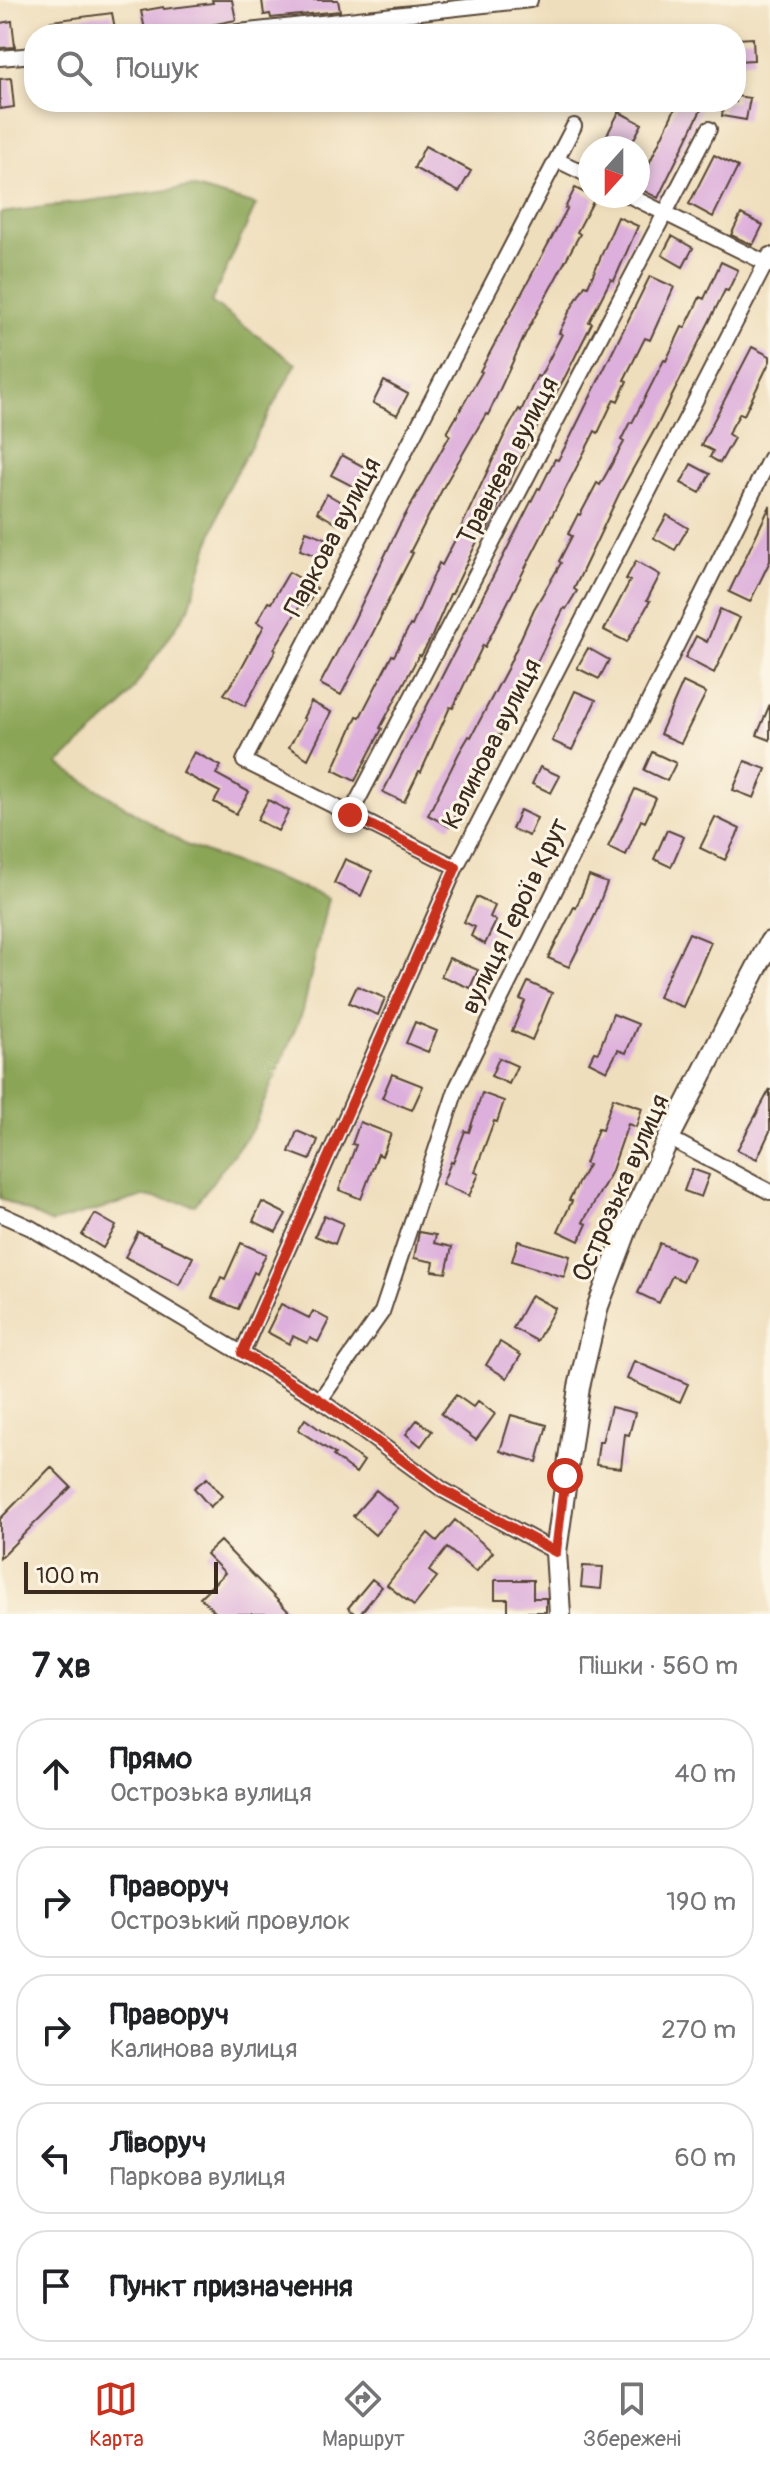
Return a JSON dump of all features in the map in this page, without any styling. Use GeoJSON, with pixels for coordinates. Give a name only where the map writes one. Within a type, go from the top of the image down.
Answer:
{"type":"FeatureCollection","features":[{"type":"Feature","properties":{"kind":"main road","name":"Острозька вулиця"},"geometry":{"type":"LineString","coordinates":[[560,1614],[556,1552],[579,1387],[598,1306],[630,1221],[669,1138],[770,942]]}},
{"type":"Feature","properties":{"kind":"street"},"geometry":{"type":"LineString","coordinates":[[312,24],[530,0]]}},
{"type":"Feature","properties":{"kind":"street"},"geometry":{"type":"LineString","coordinates":[[0,58],[24,56]]}},
{"type":"Feature","properties":{"kind":"street","name":"Паркова вулиця"},"geometry":{"type":"LineString","coordinates":[[456,867],[244,761],[574,126]]}},
{"type":"Feature","properties":{"kind":"street","name":"Травнева вулиця"},"geometry":{"type":"LineString","coordinates":[[350,815],[709,129]]}},
{"type":"Feature","properties":{"kind":"street"},"geometry":{"type":"LineString","coordinates":[[557,160],[578,170]]}},
{"type":"Feature","properties":{"kind":"street"},"geometry":{"type":"LineString","coordinates":[[650,206],[769,261]]}},
{"type":"Feature","properties":{"kind":"street","name":"Калинова вулиця"},"geometry":{"type":"LineString","coordinates":[[242,1353],[456,867],[769,261]]}},
{"type":"Feature","properties":{"kind":"street","name":"вулиця Героїв Крут"},"geometry":{"type":"LineString","coordinates":[[320,1400],[382,1312],[457,1087],[770,458]]}},
{"type":"Feature","properties":{"kind":"street"},"geometry":{"type":"LineString","coordinates":[[669,1138],[770,1192]]}},
{"type":"Feature","properties":{"kind":"street"},"geometry":{"type":"LineString","coordinates":[[0,1214],[31,1228],[320,1400],[443,1490],[556,1552]]}},
{"type":"Feature","properties":{"kind":"green space"},"geometry":{"type":"Polygon","coordinates":[[[191,187],[256,205],[211,302],[296,364],[226,491],[189,608],[121,707],[58,764],[186,845],[328,898],[303,1011],[253,1128],[195,1205],[144,1196],[52,1223],[0,1198],[0,213],[191,187]]]}},
{"type":"Feature","properties":{"kind":"building"},"geometry":{"type":"Polygon","coordinates":[[[212,0],[232,0],[236,20],[216,24],[144,24],[141,11],[163,7],[213,3],[212,0]]]}},
{"type":"Feature","properties":{"kind":"building"},"geometry":{"type":"Polygon","coordinates":[[[262,0],[338,0],[340,11],[271,18],[270,14],[264,15],[262,0]]]}},
{"type":"Feature","properties":{"kind":"building"},"geometry":{"type":"Polygon","coordinates":[[[112,13],[114,24],[51,24],[51,21],[112,13]]]}},
{"type":"Feature","properties":{"kind":"building"},"geometry":{"type":"Polygon","coordinates":[[[12,21],[15,47],[0,48],[0,23],[12,21]]]}},
{"type":"Feature","properties":{"kind":"building"},"geometry":{"type":"Polygon","coordinates":[[[746,38],[753,38],[754,60],[746,60],[746,38]]]}},
{"type":"Feature","properties":{"kind":"building"},"geometry":{"type":"Polygon","coordinates":[[[11,78],[14,107],[0,109],[0,79],[11,78]]]}},
{"type":"Feature","properties":{"kind":"building"},"geometry":{"type":"Polygon","coordinates":[[[746,97],[750,98],[746,120],[722,116],[723,112],[746,112],[746,97]]]}},
{"type":"Feature","properties":{"kind":"building"},"geometry":{"type":"Polygon","coordinates":[[[619,112],[642,124],[636,136],[606,136],[619,112]]]}},
{"type":"Feature","properties":{"kind":"building"},"geometry":{"type":"Polygon","coordinates":[[[673,112],[700,112],[658,198],[650,194],[650,162],[673,112]]]}},
{"type":"Feature","properties":{"kind":"building"},"geometry":{"type":"Polygon","coordinates":[[[425,146],[471,171],[459,192],[414,168],[425,146]]]}},
{"type":"Feature","properties":{"kind":"building"},"geometry":{"type":"Polygon","coordinates":[[[714,155],[738,167],[713,217],[689,204],[714,155]]]}},
{"type":"Feature","properties":{"kind":"building"},"geometry":{"type":"Polygon","coordinates":[[[575,188],[578,190],[578,208],[590,208],[577,232],[580,234],[526,333],[488,415],[444,486],[410,552],[413,553],[341,695],[320,684],[575,188]]]}},
{"type":"Feature","properties":{"kind":"building"},"geometry":{"type":"Polygon","coordinates":[[[741,214],[763,225],[753,245],[731,235],[741,214]]]}},
{"type":"Feature","properties":{"kind":"building"},"geometry":{"type":"Polygon","coordinates":[[[618,217],[638,226],[614,281],[611,279],[486,533],[482,531],[432,636],[380,728],[355,781],[333,770],[357,716],[360,717],[392,655],[412,626],[439,563],[442,565],[458,534],[504,436],[519,409],[521,411],[537,376],[540,377],[562,334],[559,333],[569,312],[585,285],[588,286],[618,217]]]}},
{"type":"Feature","properties":{"kind":"building"},"geometry":{"type":"Polygon","coordinates":[[[672,236],[693,248],[683,267],[662,255],[672,236]]]}},
{"type":"Feature","properties":{"kind":"building"},"geometry":{"type":"Polygon","coordinates":[[[721,262],[738,270],[728,291],[725,290],[619,494],[574,589],[577,591],[564,608],[500,736],[473,777],[450,827],[428,815],[507,669],[534,609],[561,563],[559,561],[572,536],[568,534],[578,514],[597,483],[600,485],[624,442],[621,440],[630,422],[700,297],[704,299],[721,262]]]}},
{"type":"Feature","properties":{"kind":"building"},"geometry":{"type":"Polygon","coordinates":[[[650,276],[674,287],[650,340],[645,338],[624,380],[627,381],[618,401],[614,399],[598,433],[595,431],[453,708],[450,707],[404,802],[383,792],[538,488],[571,436],[650,276]]]}},
{"type":"Feature","properties":{"kind":"building"},"geometry":{"type":"Polygon","coordinates":[[[752,347],[770,356],[770,361],[744,415],[740,413],[728,434],[734,438],[720,463],[710,457],[713,451],[701,445],[752,347]]]}},
{"type":"Feature","properties":{"kind":"building"},"geometry":{"type":"Polygon","coordinates":[[[384,381],[408,394],[397,415],[373,403],[384,381]]]}},
{"type":"Feature","properties":{"kind":"building"},"geometry":{"type":"Polygon","coordinates":[[[342,455],[366,468],[356,488],[331,475],[342,455]]]}},
{"type":"Feature","properties":{"kind":"building"},"geometry":{"type":"Polygon","coordinates":[[[691,464],[710,474],[700,493],[681,483],[691,464]]]}},
{"type":"Feature","properties":{"kind":"building"},"geometry":{"type":"Polygon","coordinates":[[[327,494],[348,506],[337,524],[317,512],[327,494]]]}},
{"type":"Feature","properties":{"kind":"building"},"geometry":{"type":"Polygon","coordinates":[[[770,506],[770,561],[750,602],[729,592],[770,506]]]}},
{"type":"Feature","properties":{"kind":"building"},"geometry":{"type":"Polygon","coordinates":[[[667,515],[688,528],[675,550],[654,538],[667,515]]]}},
{"type":"Feature","properties":{"kind":"building"},"geometry":{"type":"Polygon","coordinates":[[[306,531],[328,539],[322,558],[300,550],[306,531]]]}},
{"type":"Feature","properties":{"kind":"building"},"geometry":{"type":"Polygon","coordinates":[[[636,561],[660,575],[647,600],[650,601],[627,642],[604,630],[630,581],[626,579],[636,561]]]}},
{"type":"Feature","properties":{"kind":"building"},"geometry":{"type":"Polygon","coordinates":[[[289,572],[317,588],[306,607],[301,604],[245,706],[224,694],[264,626],[257,622],[289,572]]]}},
{"type":"Feature","properties":{"kind":"building"},"geometry":{"type":"Polygon","coordinates":[[[720,609],[740,618],[714,673],[685,658],[696,636],[707,642],[720,609]]]}},
{"type":"Feature","properties":{"kind":"building"},"geometry":{"type":"Polygon","coordinates":[[[588,648],[609,660],[599,679],[577,668],[588,648]]]}},
{"type":"Feature","properties":{"kind":"building"},"geometry":{"type":"Polygon","coordinates":[[[683,682],[706,693],[681,743],[660,734],[683,682]]]}},
{"type":"Feature","properties":{"kind":"building"},"geometry":{"type":"Polygon","coordinates":[[[575,691],[596,700],[572,750],[552,741],[575,691]]]}},
{"type":"Feature","properties":{"kind":"building"},"geometry":{"type":"Polygon","coordinates":[[[311,702],[331,712],[308,759],[289,747],[311,702]]]}},
{"type":"Feature","properties":{"kind":"building"},"geometry":{"type":"Polygon","coordinates":[[[770,704],[770,740],[757,735],[770,704]]]}},
{"type":"Feature","properties":{"kind":"building"},"geometry":{"type":"Polygon","coordinates":[[[194,752],[221,766],[216,774],[249,792],[236,814],[214,802],[220,792],[183,773],[194,752]]]}},
{"type":"Feature","properties":{"kind":"building"},"geometry":{"type":"Polygon","coordinates":[[[652,752],[676,763],[667,781],[644,770],[652,752]]]}},
{"type":"Feature","properties":{"kind":"building"},"geometry":{"type":"Polygon","coordinates":[[[745,761],[766,769],[754,798],[733,790],[745,761]]]}},
{"type":"Feature","properties":{"kind":"building"},"geometry":{"type":"Polygon","coordinates":[[[540,767],[560,776],[551,793],[532,784],[540,767]]]}},
{"type":"Feature","properties":{"kind":"building"},"geometry":{"type":"Polygon","coordinates":[[[635,789],[656,798],[645,822],[641,820],[626,855],[608,847],[635,789]]]}},
{"type":"Feature","properties":{"kind":"building"},"geometry":{"type":"Polygon","coordinates":[[[268,800],[289,811],[278,831],[257,820],[268,800]]]}},
{"type":"Feature","properties":{"kind":"building"},"geometry":{"type":"Polygon","coordinates":[[[520,810],[537,818],[529,836],[512,829],[520,810]]]}},
{"type":"Feature","properties":{"kind":"building"},"geometry":{"type":"Polygon","coordinates":[[[715,817],[740,829],[725,860],[700,848],[715,817]]]}},
{"type":"Feature","properties":{"kind":"building"},"geometry":{"type":"Polygon","coordinates":[[[667,830],[684,837],[671,867],[654,859],[667,830]]]}},
{"type":"Feature","properties":{"kind":"building"},"geometry":{"type":"Polygon","coordinates":[[[345,859],[372,871],[361,896],[334,883],[345,859]]]}},
{"type":"Feature","properties":{"kind":"building"},"geometry":{"type":"Polygon","coordinates":[[[589,876],[607,883],[569,967],[548,958],[576,908],[589,876]]]}},
{"type":"Feature","properties":{"kind":"building"},"geometry":{"type":"Polygon","coordinates":[[[476,897],[495,906],[490,917],[496,921],[485,944],[471,936],[475,927],[464,922],[476,897]]]}},
{"type":"Feature","properties":{"kind":"building"},"geometry":{"type":"Polygon","coordinates":[[[689,933],[711,942],[683,1007],[658,997],[689,933]]]}},
{"type":"Feature","properties":{"kind":"building"},"geometry":{"type":"Polygon","coordinates":[[[449,958],[478,970],[470,988],[441,976],[449,958]]]}},
{"type":"Feature","properties":{"kind":"building"},"geometry":{"type":"Polygon","coordinates":[[[528,982],[552,993],[532,1040],[512,1031],[525,1001],[520,999],[528,982]]]}},
{"type":"Feature","properties":{"kind":"building"},"geometry":{"type":"Polygon","coordinates":[[[357,986],[385,998],[378,1015],[349,1003],[357,986]]]}},
{"type":"Feature","properties":{"kind":"building"},"geometry":{"type":"Polygon","coordinates":[[[613,1014],[638,1024],[626,1053],[618,1050],[607,1071],[589,1062],[594,1052],[598,1053],[613,1014]]]}},
{"type":"Feature","properties":{"kind":"building"},"geometry":{"type":"Polygon","coordinates":[[[415,1022],[437,1031],[428,1052],[406,1043],[415,1022]]]}},
{"type":"Feature","properties":{"kind":"building"},"geometry":{"type":"Polygon","coordinates":[[[499,1058],[517,1066],[509,1084],[491,1076],[499,1058]]]}},
{"type":"Feature","properties":{"kind":"building"},"geometry":{"type":"Polygon","coordinates":[[[392,1074],[423,1086],[412,1110],[382,1098],[392,1074]]]}},
{"type":"Feature","properties":{"kind":"building"},"geometry":{"type":"Polygon","coordinates":[[[770,1089],[770,1131],[757,1159],[737,1150],[770,1089]]]}},
{"type":"Feature","properties":{"kind":"building"},"geometry":{"type":"Polygon","coordinates":[[[482,1093],[504,1101],[475,1172],[479,1174],[469,1196],[442,1184],[465,1131],[469,1132],[482,1093]]]}},
{"type":"Feature","properties":{"kind":"building"},"geometry":{"type":"Polygon","coordinates":[[[613,1098],[642,1108],[636,1127],[628,1124],[611,1173],[583,1222],[587,1224],[579,1241],[558,1231],[572,1201],[569,1200],[588,1165],[585,1164],[598,1129],[602,1130],[613,1098]]]}},
{"type":"Feature","properties":{"kind":"building"},"geometry":{"type":"Polygon","coordinates":[[[360,1122],[391,1134],[382,1156],[378,1154],[361,1199],[339,1190],[356,1145],[352,1144],[360,1122]]]}},
{"type":"Feature","properties":{"kind":"building"},"geometry":{"type":"Polygon","coordinates":[[[297,1131],[318,1140],[310,1160],[289,1152],[297,1131]]]}},
{"type":"Feature","properties":{"kind":"building"},"geometry":{"type":"Polygon","coordinates":[[[692,1169],[709,1175],[701,1197],[684,1191],[692,1169]]]}},
{"type":"Feature","properties":{"kind":"building"},"geometry":{"type":"Polygon","coordinates":[[[262,1202],[286,1214],[276,1232],[253,1221],[262,1202]]]}},
{"type":"Feature","properties":{"kind":"building"},"geometry":{"type":"Polygon","coordinates":[[[95,1214],[116,1226],[103,1248],[82,1235],[95,1214]]]}},
{"type":"Feature","properties":{"kind":"building"},"geometry":{"type":"Polygon","coordinates":[[[324,1215],[343,1223],[335,1244],[315,1236],[324,1215]]]}},
{"type":"Feature","properties":{"kind":"building"},"geometry":{"type":"Polygon","coordinates":[[[138,1232],[193,1257],[179,1285],[125,1257],[138,1232]]]}},
{"type":"Feature","properties":{"kind":"building"},"geometry":{"type":"Polygon","coordinates":[[[419,1232],[436,1235],[434,1243],[452,1247],[446,1273],[432,1271],[434,1262],[414,1258],[419,1232]]]}},
{"type":"Feature","properties":{"kind":"building"},"geometry":{"type":"Polygon","coordinates":[[[518,1241],[570,1256],[564,1277],[512,1261],[518,1241]]]}},
{"type":"Feature","properties":{"kind":"building"},"geometry":{"type":"Polygon","coordinates":[[[241,1243],[266,1254],[257,1274],[254,1272],[238,1309],[212,1298],[221,1277],[225,1279],[241,1243]]]}},
{"type":"Feature","properties":{"kind":"building"},"geometry":{"type":"Polygon","coordinates":[[[660,1243],[693,1258],[683,1281],[672,1276],[659,1303],[638,1293],[660,1243]]]}},
{"type":"Feature","properties":{"kind":"building"},"geometry":{"type":"Polygon","coordinates":[[[531,1295],[555,1308],[537,1341],[513,1328],[531,1295]]]}},
{"type":"Feature","properties":{"kind":"building"},"geometry":{"type":"Polygon","coordinates":[[[281,1304],[309,1318],[313,1311],[329,1320],[318,1342],[310,1338],[307,1343],[293,1336],[289,1344],[267,1332],[281,1304]]]}},
{"type":"Feature","properties":{"kind":"building"},"geometry":{"type":"Polygon","coordinates":[[[500,1342],[521,1355],[507,1378],[486,1365],[500,1342]]]}},
{"type":"Feature","properties":{"kind":"building"},"geometry":{"type":"Polygon","coordinates":[[[634,1361],[688,1384],[680,1402],[627,1379],[634,1361]]]}},
{"type":"Feature","properties":{"kind":"building"},"geometry":{"type":"Polygon","coordinates":[[[456,1395],[473,1407],[478,1401],[495,1414],[476,1440],[441,1414],[456,1395]]]}},
{"type":"Feature","properties":{"kind":"building"},"geometry":{"type":"Polygon","coordinates":[[[611,1407],[635,1413],[629,1435],[625,1434],[621,1468],[596,1465],[599,1442],[602,1442],[611,1407]]]}},
{"type":"Feature","properties":{"kind":"building"},"geometry":{"type":"Polygon","coordinates":[[[511,1415],[547,1425],[537,1462],[500,1451],[511,1415]]]}},
{"type":"Feature","properties":{"kind":"building"},"geometry":{"type":"Polygon","coordinates":[[[305,1419],[364,1461],[356,1473],[333,1456],[335,1454],[298,1430],[305,1419]]]}},
{"type":"Feature","properties":{"kind":"building"},"geometry":{"type":"Polygon","coordinates":[[[417,1420],[432,1431],[421,1446],[406,1434],[417,1420]]]}},
{"type":"Feature","properties":{"kind":"building"},"geometry":{"type":"Polygon","coordinates":[[[51,1467],[71,1487],[0,1558],[0,1519],[51,1467]]]}},
{"type":"Feature","properties":{"kind":"building"},"geometry":{"type":"Polygon","coordinates":[[[207,1478],[222,1496],[210,1507],[194,1488],[207,1478]]]}},
{"type":"Feature","properties":{"kind":"building"},"geometry":{"type":"Polygon","coordinates":[[[376,1490],[398,1508],[375,1535],[353,1516],[376,1490]]]}},
{"type":"Feature","properties":{"kind":"building"},"geometry":{"type":"Polygon","coordinates":[[[455,1520],[493,1552],[476,1572],[447,1548],[429,1571],[437,1577],[414,1606],[387,1585],[428,1533],[437,1541],[455,1520]]]}},
{"type":"Feature","properties":{"kind":"building"},"geometry":{"type":"Polygon","coordinates":[[[220,1541],[291,1614],[217,1614],[200,1597],[225,1573],[206,1554],[220,1541]]]}},
{"type":"Feature","properties":{"kind":"building"},"geometry":{"type":"Polygon","coordinates":[[[583,1566],[603,1567],[601,1589],[581,1587],[583,1566]]]}},
{"type":"Feature","properties":{"kind":"building"},"geometry":{"type":"Polygon","coordinates":[[[372,1579],[382,1587],[360,1614],[355,1614],[348,1608],[372,1579]]]}},
{"type":"Feature","properties":{"kind":"building"},"geometry":{"type":"Polygon","coordinates":[[[495,1580],[533,1580],[533,1598],[546,1598],[546,1612],[508,1612],[508,1599],[495,1599],[495,1580]]]}},
{"type":"Feature","properties":{"kind":"route"},"geometry":{"type":"LineString","coordinates":[[350,815],[456,867],[242,1353],[320,1400],[443,1490],[556,1552],[565,1476]]}}]}
